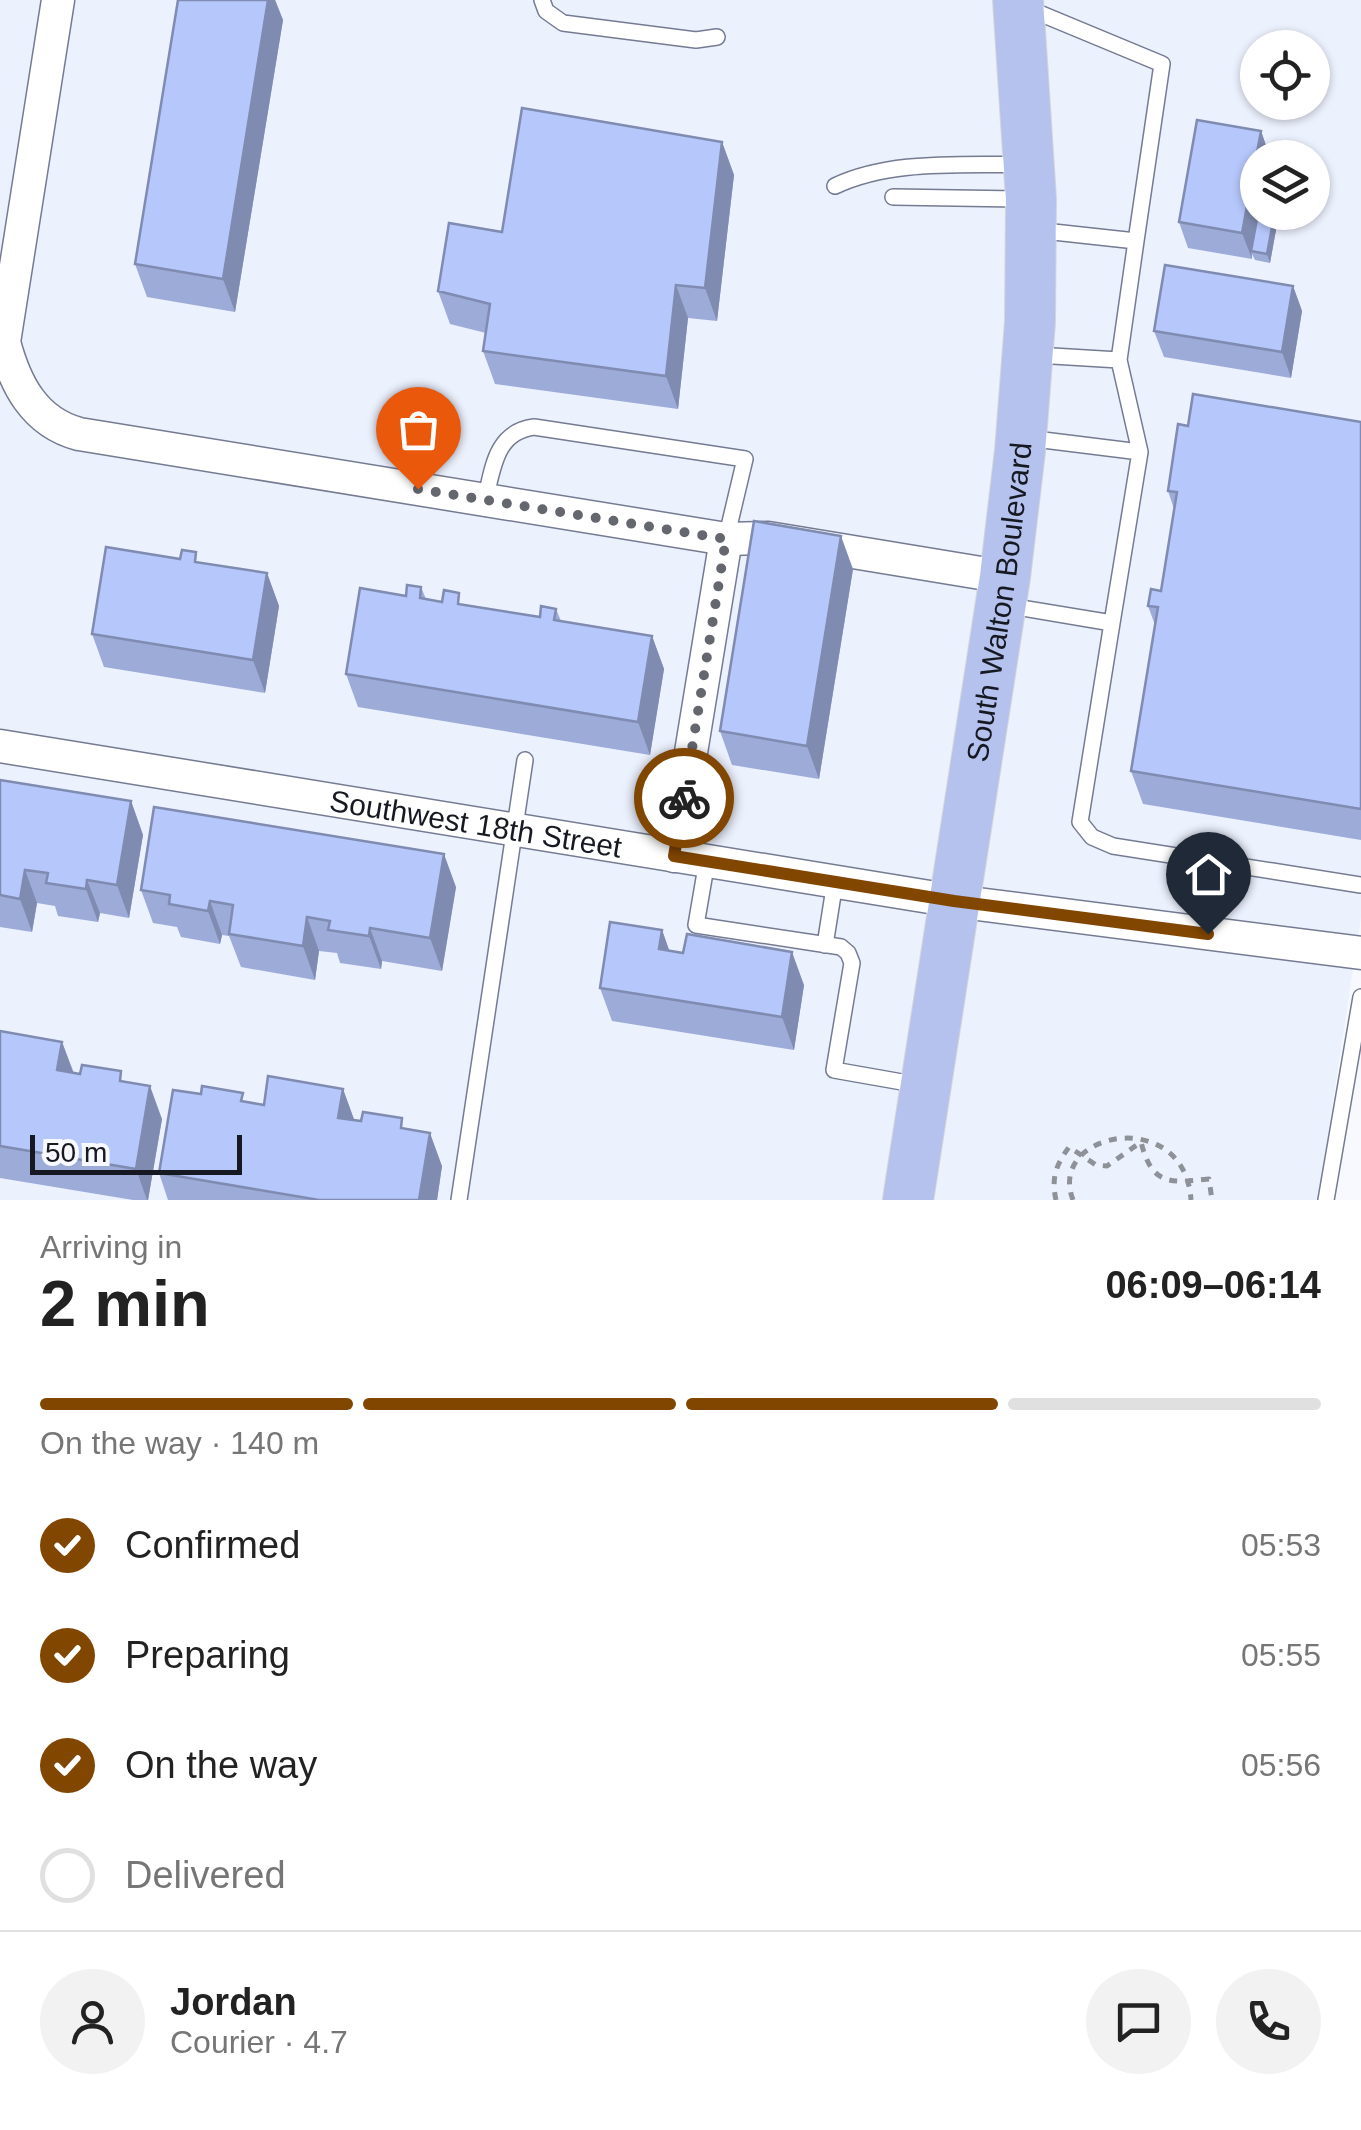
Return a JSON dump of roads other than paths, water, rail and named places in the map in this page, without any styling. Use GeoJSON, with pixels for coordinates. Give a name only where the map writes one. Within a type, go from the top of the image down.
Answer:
{"type":"FeatureCollection","features":[{"type":"Feature","properties":{"kind":"main road","name":"South Walton Boulevard"},"geometry":{"type":"LineString","coordinates":[[908,1200],[1003,590],[1021,438],[1030,198],[1018,2]]}},
{"type":"Feature","properties":{"kind":"street"},"geometry":{"type":"LineString","coordinates":[[58,0],[4,342],[14,376],[36,410],[54,424],[79,434],[726,539],[768,538],[1003,590]]}},
{"type":"Feature","properties":{"kind":"street"},"geometry":{"type":"LineString","coordinates":[[690,858],[726,539]]}},
{"type":"Feature","properties":{"kind":"street","name":"Southwest 18th Street"},"geometry":{"type":"LineString","coordinates":[[0,746],[954,901],[1361,953]]}},
{"type":"Feature","properties":{"kind":"lane"},"geometry":{"type":"LineString","coordinates":[[542,0],[546,11],[563,23],[680,38],[717,37]]}},
{"type":"Feature","properties":{"kind":"lane"},"geometry":{"type":"LineString","coordinates":[[1018,2],[1162,64],[1119,360],[1140,452],[1080,822],[1092,837],[1113,846],[1361,885]]}},
{"type":"Feature","properties":{"kind":"lane"},"geometry":{"type":"LineString","coordinates":[[836,186],[862,173],[890,169],[1030,198],[1136,241]]}},
{"type":"Feature","properties":{"kind":"lane"},"geometry":{"type":"LineString","coordinates":[[893,196],[1030,198]]}},
{"type":"Feature","properties":{"kind":"lane"},"geometry":{"type":"LineString","coordinates":[[1027,354],[1119,360]]}},
{"type":"Feature","properties":{"kind":"lane"},"geometry":{"type":"LineString","coordinates":[[485,500],[504,442],[518,429],[534,427],[745,460],[726,539]]}},
{"type":"Feature","properties":{"kind":"lane"},"geometry":{"type":"LineString","coordinates":[[1021,438],[1140,452]]}},
{"type":"Feature","properties":{"kind":"lane"},"geometry":{"type":"LineString","coordinates":[[1003,590],[1112,623]]}},
{"type":"Feature","properties":{"kind":"lane"},"geometry":{"type":"LineString","coordinates":[[459,1200],[525,760]]}},
{"type":"Feature","properties":{"kind":"lane"},"geometry":{"type":"LineString","coordinates":[[690,858],[696,925],[840,947],[848,953],[852,963],[834,1070],[925,1086]]}},
{"type":"Feature","properties":{"kind":"lane"},"geometry":{"type":"LineString","coordinates":[[825,945],[835,882]]}},
{"type":"Feature","properties":{"kind":"lane"},"geometry":{"type":"LineString","coordinates":[[1326,1200],[1361,997]]}}]}
